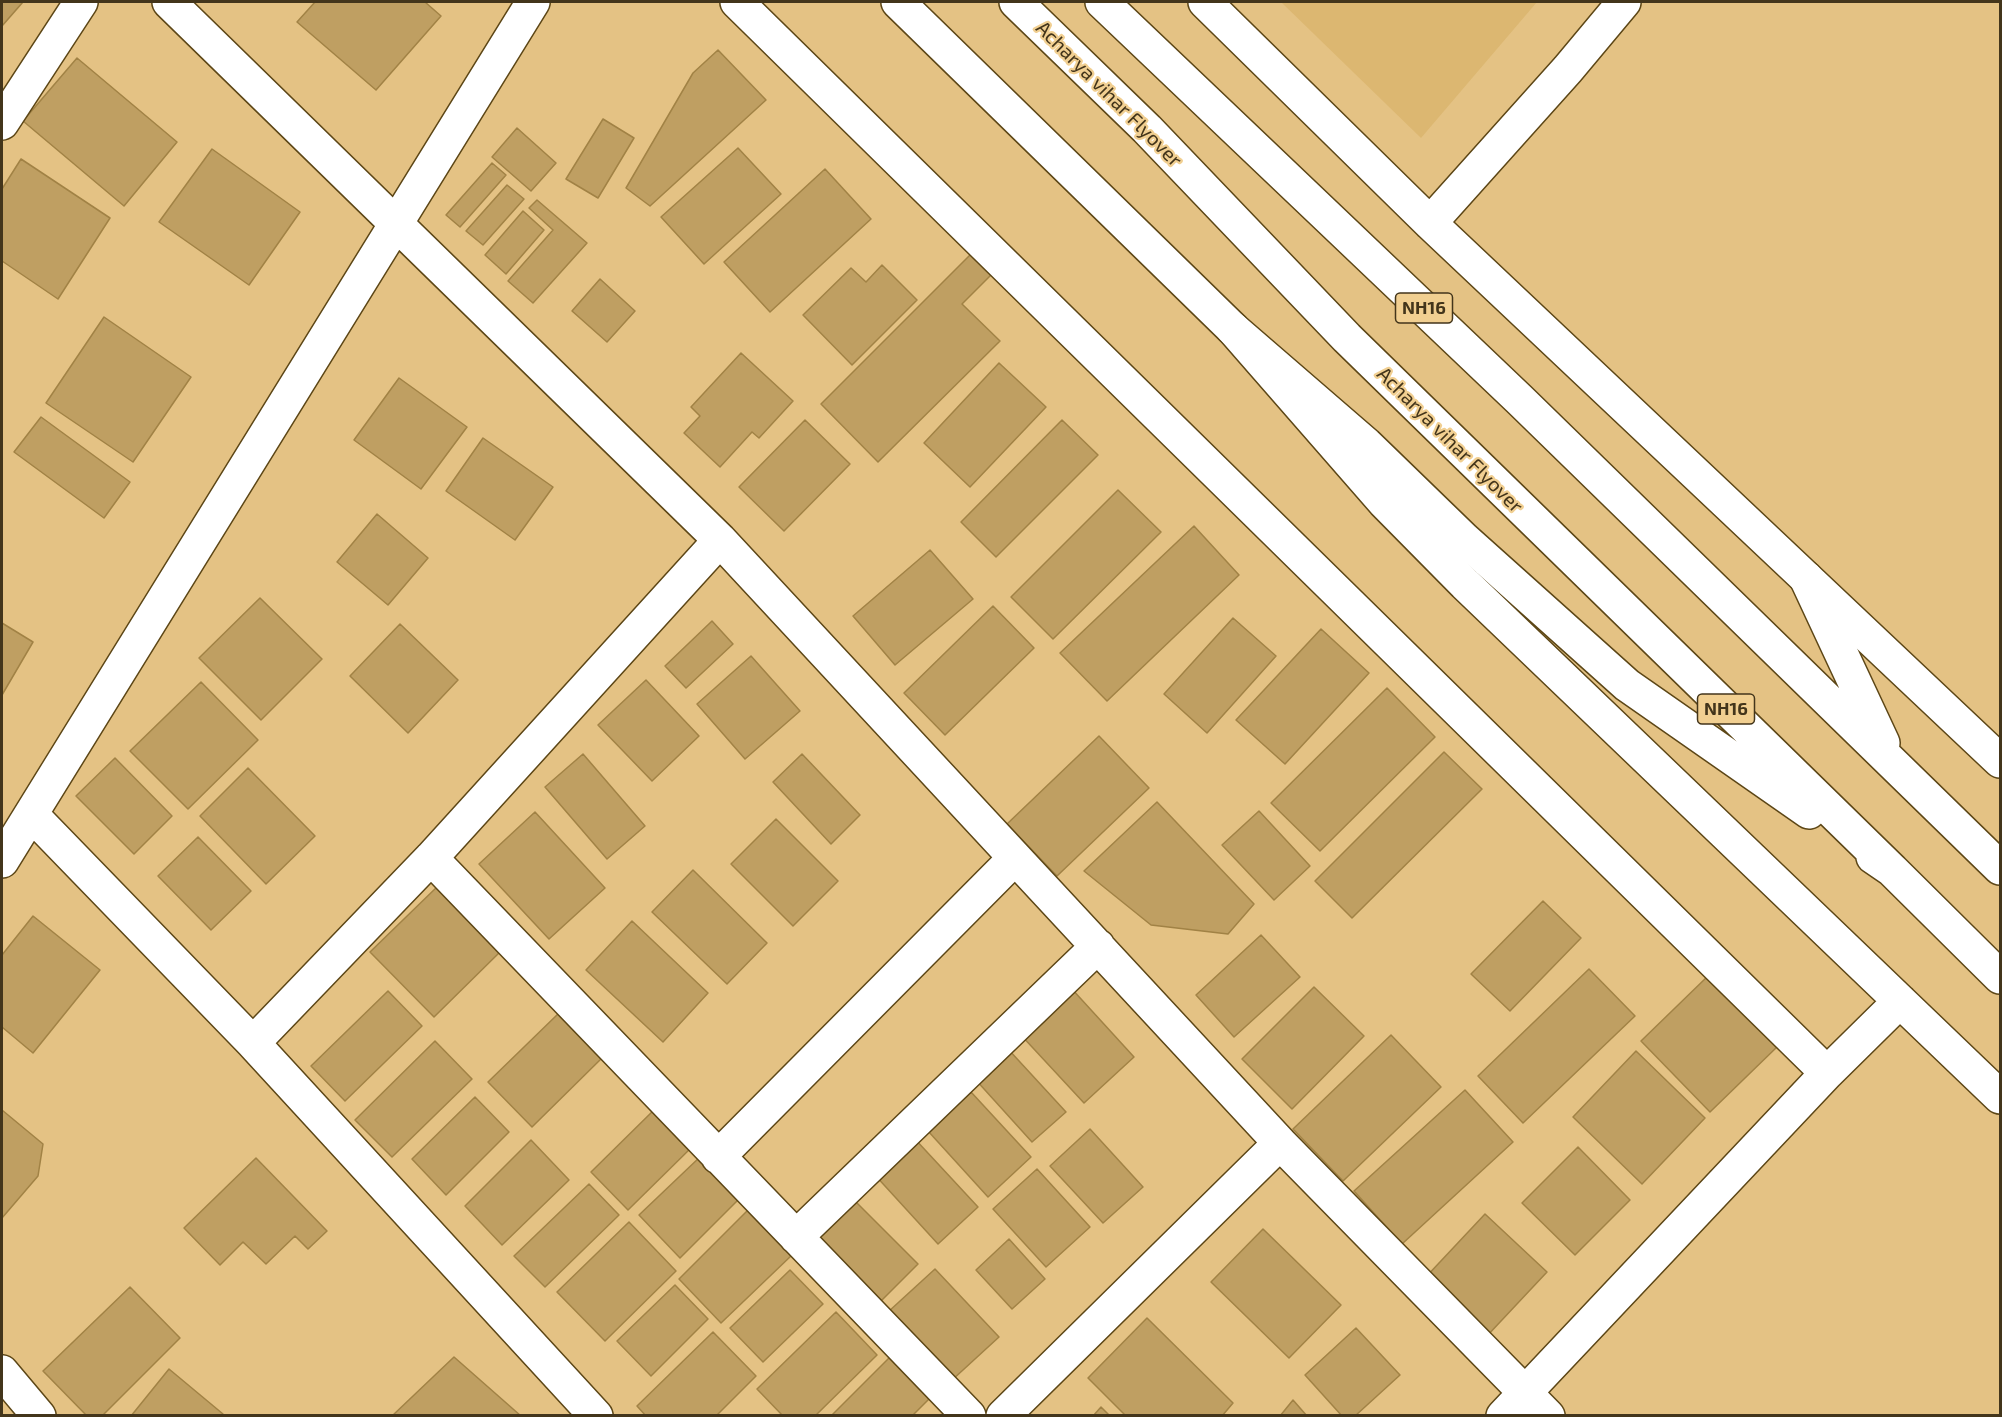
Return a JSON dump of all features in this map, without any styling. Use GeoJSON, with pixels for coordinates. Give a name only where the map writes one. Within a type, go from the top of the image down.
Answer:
{"type":"FeatureCollection","features":[{"type":"Feature","properties":{"kind":"main road"},"geometry":{"type":"LineString","coordinates":[[2,123],[81,2]]}},
{"type":"Feature","properties":{"kind":"main road"},"geometry":{"type":"LineString","coordinates":[[169,2],[720,540],[1525,1408],[1827,1073],[1900,1001]]}},
{"type":"Feature","properties":{"kind":"main road"},"geometry":{"type":"LineString","coordinates":[[2,861],[395,221],[533,2]]}},
{"type":"Feature","properties":{"kind":"main road"},"geometry":{"type":"LineString","coordinates":[[737,2],[1827,1073]]}},
{"type":"Feature","properties":{"kind":"main road"},"geometry":{"type":"LineString","coordinates":[[898,2],[1233,329],[1366,444],[1464,539],[1628,685],[1892,870]]}},
{"type":"Feature","properties":{"kind":"main road","name":"Acharya vihar Flyover"},"geometry":{"type":"LineString","coordinates":[[1016,2],[1147,129],[1347,338],[1892,870]]}},
{"type":"Feature","properties":{"kind":"main road","name":"NH16"},"geometry":{"type":"LineString","coordinates":[[1102,2],[1520,400],[2001,868]]}},
{"type":"Feature","properties":{"kind":"main road"},"geometry":{"type":"LineString","coordinates":[[1205,2],[1430,223],[2001,760]]}},
{"type":"Feature","properties":{"kind":"main road"},"geometry":{"type":"LineString","coordinates":[[1430,223],[1568,69],[1624,2]]}},
{"type":"Feature","properties":{"kind":"main road"},"geometry":{"type":"LineString","coordinates":[[1233,329],[1384,502],[1465,584],[2001,1097]]}},
{"type":"Feature","properties":{"kind":"main road"},"geometry":{"type":"LineString","coordinates":[[253,1043],[431,858],[720,540]]}},
{"type":"Feature","properties":{"kind":"main road"},"geometry":{"type":"LineString","coordinates":[[1806,578],[1891,761]]}},
{"type":"Feature","properties":{"kind":"main road"},"geometry":{"type":"LineString","coordinates":[[32,815],[253,1043],[596,1416]]}},
{"type":"Feature","properties":{"kind":"main road"},"geometry":{"type":"LineString","coordinates":[[431,858],[969,1416]]}},
{"type":"Feature","properties":{"kind":"main road"},"geometry":{"type":"LineString","coordinates":[[718,1157],[1015,858]]}},
{"type":"Feature","properties":{"kind":"main road","name":"NH16"},"geometry":{"type":"LineString","coordinates":[[1892,870],[2001,977]]}},
{"type":"Feature","properties":{"kind":"main road"},"geometry":{"type":"LineString","coordinates":[[796,1236],[1098,946]]}},
{"type":"Feature","properties":{"kind":"main road"},"geometry":{"type":"LineString","coordinates":[[1003,1416],[1280,1143]]}},
{"type":"Feature","properties":{"kind":"main road"},"geometry":{"type":"LineString","coordinates":[[2,1371],[39,1416]]}},
{"type":"Feature","properties":{"kind":"shaded area"},"geometry":{"type":"Polygon","coordinates":[[[1281,2],[1537,2],[1421,138],[1281,2]]]}},
{"type":"Feature","properties":{"kind":"building"},"geometry":{"type":"Polygon","coordinates":[[[2,2],[23,2],[2,26],[2,2]]]}},
{"type":"Feature","properties":{"kind":"building"},"geometry":{"type":"Polygon","coordinates":[[[315,2],[425,2],[441,16],[376,90],[297,22],[315,2]]]}},
{"type":"Feature","properties":{"kind":"building"},"geometry":{"type":"Polygon","coordinates":[[[718,50],[766,100],[650,206],[626,188],[693,73],[718,50]]]}},
{"type":"Feature","properties":{"kind":"building"},"geometry":{"type":"Polygon","coordinates":[[[77,58],[177,142],[124,206],[23,121],[77,58]]]}},
{"type":"Feature","properties":{"kind":"building"},"geometry":{"type":"Polygon","coordinates":[[[603,119],[634,138],[598,198],[566,179],[603,119]]]}},
{"type":"Feature","properties":{"kind":"building"},"geometry":{"type":"Polygon","coordinates":[[[517,128],[556,163],[531,191],[492,157],[517,128]]]}},
{"type":"Feature","properties":{"kind":"building"},"geometry":{"type":"Polygon","coordinates":[[[738,148],[781,194],[704,264],[661,217],[738,148]]]}},
{"type":"Feature","properties":{"kind":"building"},"geometry":{"type":"Polygon","coordinates":[[[212,149],[300,212],[249,285],[159,222],[212,149]]]}},
{"type":"Feature","properties":{"kind":"building"},"geometry":{"type":"Polygon","coordinates":[[[21,159],[110,218],[58,299],[2,261],[2,189],[21,159]]]}},
{"type":"Feature","properties":{"kind":"building"},"geometry":{"type":"Polygon","coordinates":[[[492,163],[506,175],[460,227],[446,215],[492,163]]]}},
{"type":"Feature","properties":{"kind":"building"},"geometry":{"type":"Polygon","coordinates":[[[825,169],[871,219],[770,312],[724,262],[825,169]]]}},
{"type":"Feature","properties":{"kind":"building"},"geometry":{"type":"Polygon","coordinates":[[[507,185],[524,199],[483,245],[466,231],[507,185]]]}},
{"type":"Feature","properties":{"kind":"building"},"geometry":{"type":"Polygon","coordinates":[[[537,200],[587,243],[533,303],[508,281],[553,230],[529,208],[537,200]]]}},
{"type":"Feature","properties":{"kind":"building"},"geometry":{"type":"Polygon","coordinates":[[[523,211],[544,230],[506,274],[485,255],[523,211]]]}},
{"type":"Feature","properties":{"kind":"building"},"geometry":{"type":"Polygon","coordinates":[[[975,250],[996,270],[962,304],[1000,341],[878,462],[821,404],[975,250]]]}},
{"type":"Feature","properties":{"kind":"building"},"geometry":{"type":"Polygon","coordinates":[[[882,265],[917,300],[852,365],[803,315],[851,268],[866,282],[882,265]]]}},
{"type":"Feature","properties":{"kind":"building"},"geometry":{"type":"Polygon","coordinates":[[[600,279],[635,311],[607,342],[572,311],[600,279]]]}},
{"type":"Feature","properties":{"kind":"building"},"geometry":{"type":"Polygon","coordinates":[[[104,317],[191,377],[133,462],[46,403],[104,317]]]}},
{"type":"Feature","properties":{"kind":"building"},"geometry":{"type":"Polygon","coordinates":[[[741,353],[793,401],[759,438],[752,432],[720,467],[684,433],[700,416],[691,407],[741,353]]]}},
{"type":"Feature","properties":{"kind":"building"},"geometry":{"type":"Polygon","coordinates":[[[999,363],[1046,407],[970,487],[924,443],[999,363]]]}},
{"type":"Feature","properties":{"kind":"building"},"geometry":{"type":"Polygon","coordinates":[[[399,378],[467,427],[421,489],[354,440],[399,378]]]}},
{"type":"Feature","properties":{"kind":"building"},"geometry":{"type":"Polygon","coordinates":[[[41,417],[130,482],[104,518],[14,452],[41,417]]]}},
{"type":"Feature","properties":{"kind":"building"},"geometry":{"type":"Polygon","coordinates":[[[805,420],[850,464],[784,531],[739,487],[805,420]]]}},
{"type":"Feature","properties":{"kind":"building"},"geometry":{"type":"Polygon","coordinates":[[[1062,420],[1098,455],[996,557],[961,522],[1062,420]]]}},
{"type":"Feature","properties":{"kind":"building"},"geometry":{"type":"Polygon","coordinates":[[[483,438],[553,487],[515,540],[446,491],[483,438]]]}},
{"type":"Feature","properties":{"kind":"building"},"geometry":{"type":"Polygon","coordinates":[[[1118,490],[1161,532],[1053,639],[1011,597],[1118,490]]]}},
{"type":"Feature","properties":{"kind":"building"},"geometry":{"type":"Polygon","coordinates":[[[377,514],[428,558],[388,605],[337,562],[377,514]]]}},
{"type":"Feature","properties":{"kind":"building"},"geometry":{"type":"Polygon","coordinates":[[[1194,526],[1239,575],[1107,701],[1060,653],[1194,526]]]}},
{"type":"Feature","properties":{"kind":"building"},"geometry":{"type":"Polygon","coordinates":[[[930,550],[973,599],[895,665],[853,616],[930,550]]]}},
{"type":"Feature","properties":{"kind":"building"},"geometry":{"type":"Polygon","coordinates":[[[260,598],[322,659],[261,720],[199,658],[260,598]]]}},
{"type":"Feature","properties":{"kind":"building"},"geometry":{"type":"Polygon","coordinates":[[[993,606],[1034,648],[945,735],[904,693],[993,606]]]}},
{"type":"Feature","properties":{"kind":"building"},"geometry":{"type":"Polygon","coordinates":[[[1233,618],[1276,656],[1207,733],[1164,694],[1233,618]]]}},
{"type":"Feature","properties":{"kind":"building"},"geometry":{"type":"Polygon","coordinates":[[[712,621],[733,644],[686,688],[665,666],[712,621]]]}},
{"type":"Feature","properties":{"kind":"building"},"geometry":{"type":"Polygon","coordinates":[[[2,623],[33,642],[2,695],[2,623]]]}},
{"type":"Feature","properties":{"kind":"building"},"geometry":{"type":"Polygon","coordinates":[[[400,624],[458,680],[408,733],[350,676],[400,624]]]}},
{"type":"Feature","properties":{"kind":"building"},"geometry":{"type":"Polygon","coordinates":[[[1321,629],[1369,673],[1285,764],[1236,720],[1321,629]]]}},
{"type":"Feature","properties":{"kind":"building"},"geometry":{"type":"Polygon","coordinates":[[[751,656],[800,711],[745,759],[697,704],[751,656]]]}},
{"type":"Feature","properties":{"kind":"building"},"geometry":{"type":"Polygon","coordinates":[[[646,680],[699,736],[652,781],[598,725],[646,680]]]}},
{"type":"Feature","properties":{"kind":"building"},"geometry":{"type":"Polygon","coordinates":[[[201,682],[258,740],[188,809],[130,751],[201,682]]]}},
{"type":"Feature","properties":{"kind":"building"},"geometry":{"type":"Polygon","coordinates":[[[1387,688],[1435,737],[1320,851],[1271,803],[1387,688]]]}},
{"type":"Feature","properties":{"kind":"building"},"geometry":{"type":"Polygon","coordinates":[[[1099,736],[1149,788],[1057,876],[1007,824],[1099,736]]]}},
{"type":"Feature","properties":{"kind":"building"},"geometry":{"type":"Polygon","coordinates":[[[1444,752],[1482,789],[1352,918],[1315,881],[1444,752]]]}},
{"type":"Feature","properties":{"kind":"building"},"geometry":{"type":"Polygon","coordinates":[[[583,754],[645,826],[607,859],[545,787],[583,754]]]}},
{"type":"Feature","properties":{"kind":"building"},"geometry":{"type":"Polygon","coordinates":[[[802,754],[860,815],[831,844],[773,782],[802,754]]]}},
{"type":"Feature","properties":{"kind":"building"},"geometry":{"type":"Polygon","coordinates":[[[115,758],[172,816],[134,854],[76,796],[115,758]]]}},
{"type":"Feature","properties":{"kind":"building"},"geometry":{"type":"Polygon","coordinates":[[[248,768],[315,836],[266,884],[200,816],[248,768]]]}},
{"type":"Feature","properties":{"kind":"building"},"geometry":{"type":"Polygon","coordinates":[[[1157,802],[1254,904],[1228,934],[1151,925],[1084,871],[1157,802]]]}},
{"type":"Feature","properties":{"kind":"building"},"geometry":{"type":"Polygon","coordinates":[[[1259,811],[1310,866],[1274,900],[1222,845],[1259,811]]]}},
{"type":"Feature","properties":{"kind":"building"},"geometry":{"type":"Polygon","coordinates":[[[535,812],[605,888],[549,939],[479,864],[535,812]]]}},
{"type":"Feature","properties":{"kind":"building"},"geometry":{"type":"Polygon","coordinates":[[[776,819],[838,881],[793,926],[731,864],[776,819]]]}},
{"type":"Feature","properties":{"kind":"building"},"geometry":{"type":"Polygon","coordinates":[[[198,837],[251,891],[211,930],[158,876],[198,837]]]}},
{"type":"Feature","properties":{"kind":"building"},"geometry":{"type":"Polygon","coordinates":[[[693,870],[767,943],[727,984],[652,912],[693,870]]]}},
{"type":"Feature","properties":{"kind":"building"},"geometry":{"type":"Polygon","coordinates":[[[439,885],[502,950],[434,1017],[370,952],[439,885]]]}},
{"type":"Feature","properties":{"kind":"building"},"geometry":{"type":"Polygon","coordinates":[[[1543,901],[1581,938],[1510,1011],[1471,974],[1543,901]]]}},
{"type":"Feature","properties":{"kind":"building"},"geometry":{"type":"Polygon","coordinates":[[[33,916],[100,970],[33,1053],[2,1027],[2,955],[33,916]]]}},
{"type":"Feature","properties":{"kind":"building"},"geometry":{"type":"Polygon","coordinates":[[[632,921],[708,993],[663,1042],[586,970],[632,921]]]}},
{"type":"Feature","properties":{"kind":"building"},"geometry":{"type":"Polygon","coordinates":[[[1261,935],[1300,977],[1234,1037],[1196,995],[1261,935]]]}},
{"type":"Feature","properties":{"kind":"building"},"geometry":{"type":"Polygon","coordinates":[[[1589,969],[1635,1016],[1523,1123],[1478,1076],[1589,969]]]}},
{"type":"Feature","properties":{"kind":"building"},"geometry":{"type":"Polygon","coordinates":[[[1709,975],[1778,1046],[1710,1112],[1641,1041],[1709,975]]]}},
{"type":"Feature","properties":{"kind":"building"},"geometry":{"type":"Polygon","coordinates":[[[1314,987],[1364,1036],[1292,1109],[1242,1059],[1314,987]]]}},
{"type":"Feature","properties":{"kind":"building"},"geometry":{"type":"Polygon","coordinates":[[[1071,988],[1134,1057],[1084,1103],[1020,1034],[1071,988]]]}},
{"type":"Feature","properties":{"kind":"building"},"geometry":{"type":"Polygon","coordinates":[[[388,991],[422,1026],[345,1101],[311,1066],[388,991]]]}},
{"type":"Feature","properties":{"kind":"building"},"geometry":{"type":"Polygon","coordinates":[[[560,1012],[603,1057],[532,1127],[488,1082],[560,1012]]]}},
{"type":"Feature","properties":{"kind":"building"},"geometry":{"type":"Polygon","coordinates":[[[1391,1035],[1441,1087],[1343,1181],[1293,1129],[1391,1035]]]}},
{"type":"Feature","properties":{"kind":"building"},"geometry":{"type":"Polygon","coordinates":[[[435,1041],[472,1079],[392,1157],[355,1120],[435,1041]]]}},
{"type":"Feature","properties":{"kind":"building"},"geometry":{"type":"Polygon","coordinates":[[[1008,1049],[1066,1112],[1032,1142],[975,1079],[1008,1049]]]}},
{"type":"Feature","properties":{"kind":"building"},"geometry":{"type":"Polygon","coordinates":[[[1636,1051],[1705,1118],[1642,1184],[1573,1117],[1636,1051]]]}},
{"type":"Feature","properties":{"kind":"building"},"geometry":{"type":"Polygon","coordinates":[[[1465,1090],[1513,1142],[1402,1244],[1354,1191],[1465,1090]]]}},
{"type":"Feature","properties":{"kind":"building"},"geometry":{"type":"Polygon","coordinates":[[[971,1092],[1031,1157],[988,1197],[928,1131],[971,1092]]]}},
{"type":"Feature","properties":{"kind":"building"},"geometry":{"type":"Polygon","coordinates":[[[475,1097],[509,1132],[446,1195],[412,1159],[475,1097]]]}},
{"type":"Feature","properties":{"kind":"building"},"geometry":{"type":"Polygon","coordinates":[[[658,1106],[695,1144],[628,1210],[591,1172],[658,1106]]]}},
{"type":"Feature","properties":{"kind":"building"},"geometry":{"type":"Polygon","coordinates":[[[2,1110],[43,1144],[38,1176],[2,1218],[2,1110]]]}},
{"type":"Feature","properties":{"kind":"building"},"geometry":{"type":"Polygon","coordinates":[[[1090,1129],[1143,1187],[1103,1223],[1050,1166],[1090,1129]]]}},
{"type":"Feature","properties":{"kind":"building"},"geometry":{"type":"Polygon","coordinates":[[[914,1138],[978,1207],[938,1244],[874,1174],[914,1138]]]}},
{"type":"Feature","properties":{"kind":"building"},"geometry":{"type":"Polygon","coordinates":[[[531,1140],[569,1180],[502,1245],[465,1206],[531,1140]]]}},
{"type":"Feature","properties":{"kind":"building"},"geometry":{"type":"Polygon","coordinates":[[[1578,1147],[1630,1200],[1575,1255],[1522,1203],[1578,1147]]]}},
{"type":"Feature","properties":{"kind":"building"},"geometry":{"type":"Polygon","coordinates":[[[701,1156],[741,1197],[680,1258],[639,1215],[701,1156]]]}},
{"type":"Feature","properties":{"kind":"building"},"geometry":{"type":"Polygon","coordinates":[[[256,1158],[327,1231],[308,1249],[295,1236],[266,1264],[243,1242],[220,1265],[184,1228],[256,1158]]]}},
{"type":"Feature","properties":{"kind":"building"},"geometry":{"type":"Polygon","coordinates":[[[1037,1169],[1090,1227],[1046,1267],[993,1209],[1037,1169]]]}},
{"type":"Feature","properties":{"kind":"building"},"geometry":{"type":"Polygon","coordinates":[[[589,1184],[619,1215],[545,1287],[514,1256],[589,1184]]]}},
{"type":"Feature","properties":{"kind":"building"},"geometry":{"type":"Polygon","coordinates":[[[853,1199],[918,1264],[878,1304],[813,1239],[853,1199]]]}},
{"type":"Feature","properties":{"kind":"building"},"geometry":{"type":"Polygon","coordinates":[[[748,1210],[792,1255],[721,1323],[679,1279],[748,1210]]]}},
{"type":"Feature","properties":{"kind":"building"},"geometry":{"type":"Polygon","coordinates":[[[1485,1214],[1547,1272],[1486,1337],[1424,1279],[1485,1214]]]}},
{"type":"Feature","properties":{"kind":"building"},"geometry":{"type":"Polygon","coordinates":[[[629,1222],[676,1271],[605,1341],[557,1292],[629,1222]]]}},
{"type":"Feature","properties":{"kind":"building"},"geometry":{"type":"Polygon","coordinates":[[[1263,1229],[1341,1305],[1289,1358],[1211,1282],[1263,1229]]]}},
{"type":"Feature","properties":{"kind":"building"},"geometry":{"type":"Polygon","coordinates":[[[1009,1239],[1045,1279],[1012,1309],[976,1270],[1009,1239]]]}},
{"type":"Feature","properties":{"kind":"building"},"geometry":{"type":"Polygon","coordinates":[[[935,1269],[999,1337],[951,1381],[888,1312],[935,1269]]]}},
{"type":"Feature","properties":{"kind":"building"},"geometry":{"type":"Polygon","coordinates":[[[790,1270],[823,1304],[763,1362],[730,1328],[790,1270]]]}},
{"type":"Feature","properties":{"kind":"building"},"geometry":{"type":"Polygon","coordinates":[[[675,1285],[708,1319],[651,1376],[617,1341],[675,1285]]]}},
{"type":"Feature","properties":{"kind":"building"},"geometry":{"type":"Polygon","coordinates":[[[130,1287],[180,1338],[102,1416],[87,1416],[43,1371],[130,1287]]]}},
{"type":"Feature","properties":{"kind":"building"},"geometry":{"type":"Polygon","coordinates":[[[836,1312],[877,1355],[815,1416],[783,1416],[757,1389],[836,1312]]]}},
{"type":"Feature","properties":{"kind":"building"},"geometry":{"type":"Polygon","coordinates":[[[1147,1318],[1233,1403],[1222,1416],[1126,1416],[1088,1378],[1147,1318]]]}},
{"type":"Feature","properties":{"kind":"building"},"geometry":{"type":"Polygon","coordinates":[[[1356,1328],[1400,1375],[1355,1416],[1342,1416],[1305,1375],[1356,1328]]]}},
{"type":"Feature","properties":{"kind":"building"},"geometry":{"type":"Polygon","coordinates":[[[713,1332],[756,1376],[716,1416],[646,1416],[637,1406],[713,1332]]]}},
{"type":"Feature","properties":{"kind":"building"},"geometry":{"type":"Polygon","coordinates":[[[892,1355],[932,1396],[912,1416],[831,1416],[892,1355]]]}},
{"type":"Feature","properties":{"kind":"building"},"geometry":{"type":"Polygon","coordinates":[[[454,1357],[521,1416],[392,1416],[454,1357]]]}},
{"type":"Feature","properties":{"kind":"building"},"geometry":{"type":"Polygon","coordinates":[[[169,1369],[223,1414],[221,1416],[131,1416],[169,1369]]]}},
{"type":"Feature","properties":{"kind":"building"},"geometry":{"type":"Polygon","coordinates":[[[1293,1400],[1307,1416],[1280,1416],[1293,1400]]]}},
{"type":"Feature","properties":{"kind":"building"},"geometry":{"type":"Polygon","coordinates":[[[1101,1407],[1110,1416],[1093,1416],[1101,1407]]]}}]}
